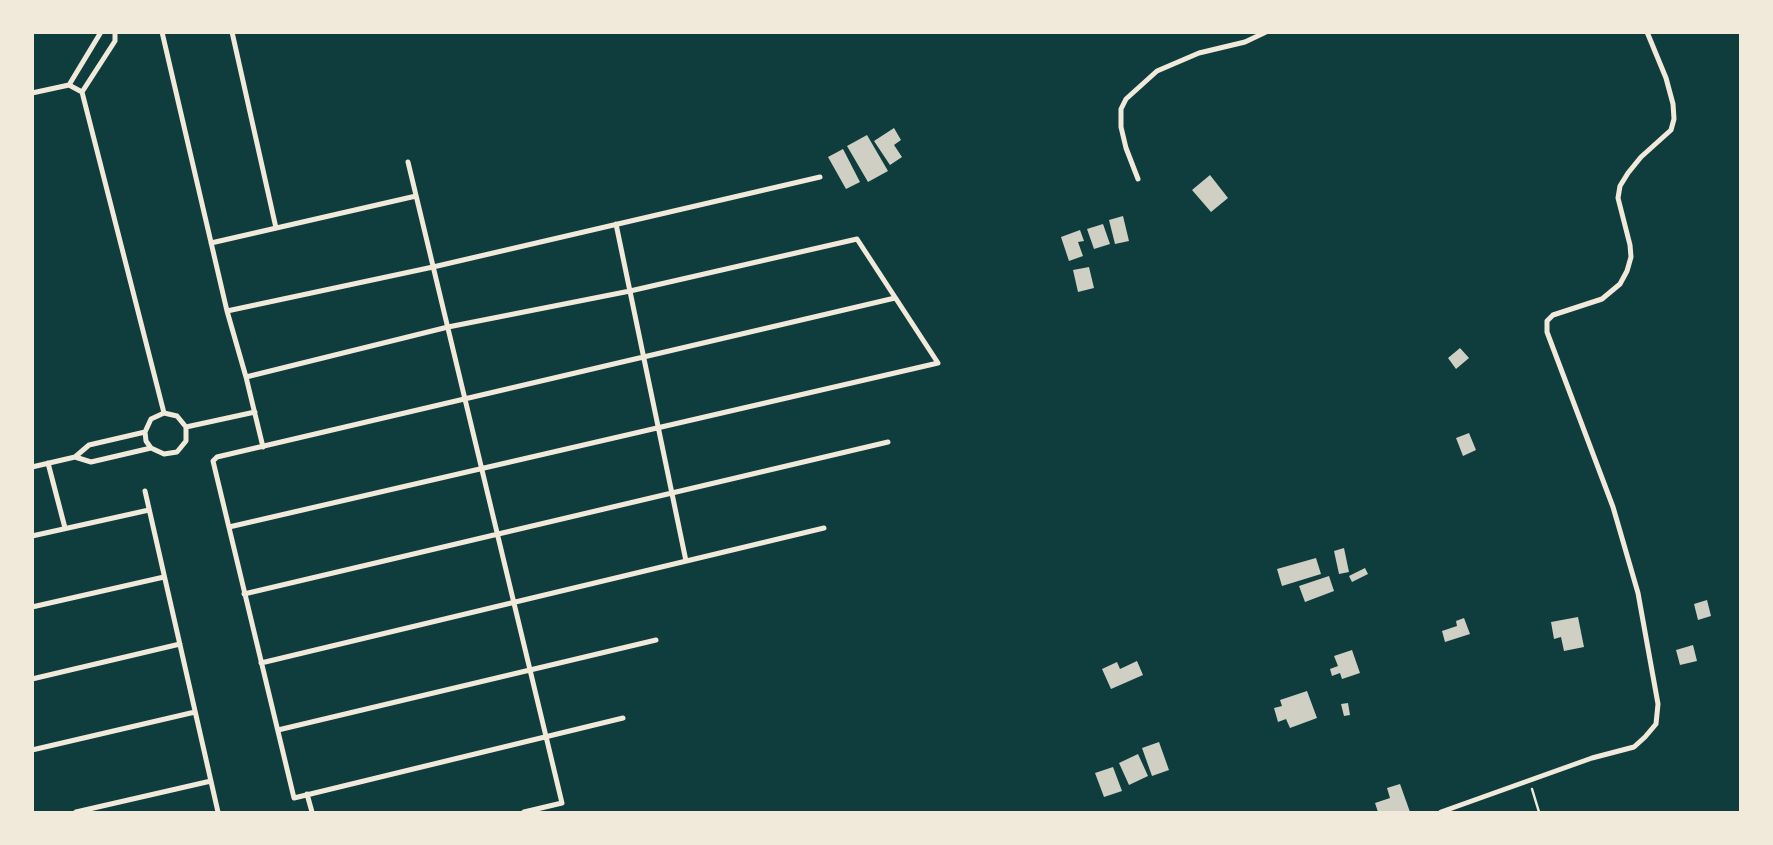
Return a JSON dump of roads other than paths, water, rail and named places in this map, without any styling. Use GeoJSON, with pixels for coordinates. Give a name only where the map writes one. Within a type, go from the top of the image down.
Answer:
{"type":"FeatureCollection","features":[{"type":"Feature","properties":{"kind":"street"},"geometry":{"type":"LineString","coordinates":[[69,85],[101,32]]}},
{"type":"Feature","properties":{"kind":"street"},"geometry":{"type":"LineString","coordinates":[[115,32],[115,41],[82,92],[164,413]]}},
{"type":"Feature","properties":{"kind":"street"},"geometry":{"type":"LineString","coordinates":[[162,32],[227,311],[263,447]]}},
{"type":"Feature","properties":{"kind":"street"},"geometry":{"type":"LineString","coordinates":[[232,32],[276,228]]}},
{"type":"Feature","properties":{"kind":"street"},"geometry":{"type":"LineString","coordinates":[[1138,179],[1126,148],[1121,128],[1120,109],[1126,100],[1157,71],[1199,53],[1245,42],[1266,32]]}},
{"type":"Feature","properties":{"kind":"street"},"geometry":{"type":"LineString","coordinates":[[1441,812],[1592,758],[1634,747],[1656,724],[1658,704],[1638,593],[1613,507],[1547,332],[1547,321],[1553,315],[1602,299],[1620,284],[1627,271],[1631,251],[1618,198],[1620,186],[1641,156],[1671,130],[1674,119],[1673,104],[1666,78],[1647,32]]}},
{"type":"Feature","properties":{"kind":"street"},"geometry":{"type":"LineString","coordinates":[[32,93],[69,85],[82,92]]}},
{"type":"Feature","properties":{"kind":"street"},"geometry":{"type":"LineString","coordinates":[[408,162],[562,803],[524,812]]}},
{"type":"Feature","properties":{"kind":"street"},"geometry":{"type":"LineString","coordinates":[[227,311],[433,267],[820,177]]}},
{"type":"Feature","properties":{"kind":"street"},"geometry":{"type":"LineString","coordinates":[[211,243],[416,196]]}},
{"type":"Feature","properties":{"kind":"street"},"geometry":{"type":"LineString","coordinates":[[616,224],[686,561]]}},
{"type":"Feature","properties":{"kind":"street"},"geometry":{"type":"LineString","coordinates":[[229,527],[938,363],[858,240],[630,291],[448,327],[246,377]]}},
{"type":"Feature","properties":{"kind":"street"},"geometry":{"type":"LineString","coordinates":[[623,718],[294,798],[213,461],[217,457],[896,298]]}},
{"type":"Feature","properties":{"kind":"street"},"geometry":{"type":"LineString","coordinates":[[186,427],[255,412]]}},
{"type":"Feature","properties":{"kind":"street"},"geometry":{"type":"LineString","coordinates":[[164,413],[177,416],[186,427],[186,441],[177,452],[164,454],[151,448],[146,441],[145,432],[151,419],[164,413]]}},
{"type":"Feature","properties":{"kind":"street"},"geometry":{"type":"LineString","coordinates":[[75,458],[89,445],[145,432]]}},
{"type":"Feature","properties":{"kind":"street"},"geometry":{"type":"LineString","coordinates":[[244,594],[888,442]]}},
{"type":"Feature","properties":{"kind":"street"},"geometry":{"type":"LineString","coordinates":[[32,467],[75,458],[91,462],[151,448]]}},
{"type":"Feature","properties":{"kind":"street"},"geometry":{"type":"LineString","coordinates":[[48,464],[65,528]]}},
{"type":"Feature","properties":{"kind":"street"},"geometry":{"type":"LineString","coordinates":[[145,491],[218,812]]}},
{"type":"Feature","properties":{"kind":"street"},"geometry":{"type":"LineString","coordinates":[[32,536],[149,510]]}},
{"type":"Feature","properties":{"kind":"street"},"geometry":{"type":"LineString","coordinates":[[261,662],[824,528]]}},
{"type":"Feature","properties":{"kind":"street"},"geometry":{"type":"LineString","coordinates":[[32,607],[164,577]]}},
{"type":"Feature","properties":{"kind":"street"},"geometry":{"type":"LineString","coordinates":[[278,730],[656,640]]}},
{"type":"Feature","properties":{"kind":"street"},"geometry":{"type":"LineString","coordinates":[[32,679],[180,644]]}},
{"type":"Feature","properties":{"kind":"street"},"geometry":{"type":"LineString","coordinates":[[32,750],[195,712]]}},
{"type":"Feature","properties":{"kind":"street"},"geometry":{"type":"LineString","coordinates":[[76,812],[211,781]]}},
{"type":"Feature","properties":{"kind":"street"},"geometry":{"type":"LineString","coordinates":[[307,794],[312,812]]}}]}
